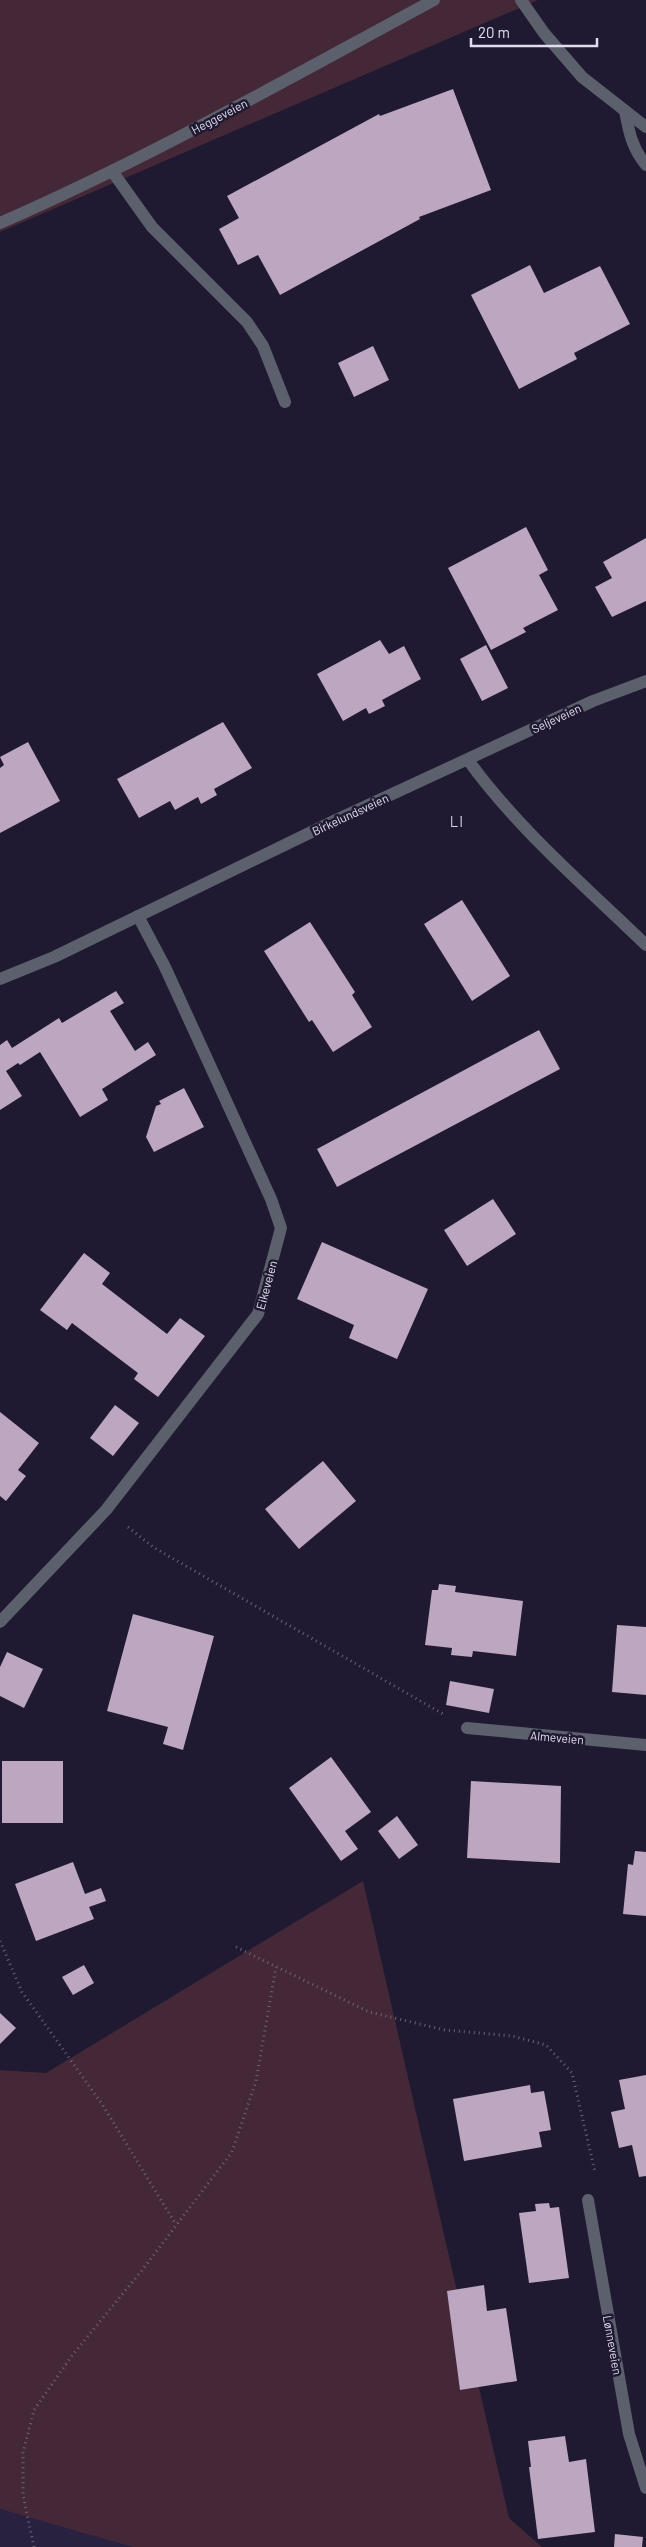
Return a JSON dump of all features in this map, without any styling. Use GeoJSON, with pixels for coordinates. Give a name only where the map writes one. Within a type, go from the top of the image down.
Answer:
{"type":"FeatureCollection","features":[{"type":"Feature","properties":{"kind":"street","name":"Heggeveien"},"geometry":{"type":"LineString","coordinates":[[0,223],[112,171],[270,90],[434,0]]}},
{"type":"Feature","properties":{"kind":"street"},"geometry":{"type":"LineString","coordinates":[[521,0],[544,33],[582,77],[646,127]]}},
{"type":"Feature","properties":{"kind":"street"},"geometry":{"type":"LineString","coordinates":[[625,111],[629,136],[636,153],[646,165]]}},
{"type":"Feature","properties":{"kind":"street"},"geometry":{"type":"LineString","coordinates":[[112,171],[152,228],[247,322],[264,346],[285,402]]}},
{"type":"Feature","properties":{"kind":"street","name":"Seljeveien"},"geometry":{"type":"LineString","coordinates":[[468,760],[593,701],[646,681]]}},
{"type":"Feature","properties":{"kind":"street"},"geometry":{"type":"LineString","coordinates":[[468,760],[492,792],[521,824],[646,945]]}},
{"type":"Feature","properties":{"kind":"street","name":"Birkelundsveien"},"geometry":{"type":"LineString","coordinates":[[0,979],[54,957],[334,821],[468,760]]}},
{"type":"Feature","properties":{"kind":"street","name":"Eikeveien"},"geometry":{"type":"LineString","coordinates":[[0,1622],[106,1510],[258,1314],[281,1228],[271,1199],[168,975],[138,916]]}},
{"type":"Feature","properties":{"kind":"street","name":"Almeveien"},"geometry":{"type":"LineString","coordinates":[[467,1728],[646,1745]]}},
{"type":"Feature","properties":{"kind":"street","name":"Lønneveien"},"geometry":{"type":"LineString","coordinates":[[588,2200],[629,2434],[646,2488]]}},
{"type":"Feature","properties":{"kind":"path"},"geometry":{"type":"LineString","coordinates":[[106,1510],[153,1547],[467,1728]]}},
{"type":"Feature","properties":{"kind":"path"},"geometry":{"type":"LineString","coordinates":[[0,1940],[22,1992],[102,2104],[175,2223]]}},
{"type":"Feature","properties":{"kind":"path"},"geometry":{"type":"LineString","coordinates":[[236,1947],[369,2012],[445,2030],[512,2036],[546,2045],[572,2073],[596,2170],[588,2200]]}},
{"type":"Feature","properties":{"kind":"path"},"geometry":{"type":"LineString","coordinates":[[34,2547],[23,2495],[23,2453],[34,2410],[71,2357],[143,2269],[175,2223],[232,2152],[256,2081],[276,1967]]}},
{"type":"Feature","properties":{"kind":"shaded area"},"geometry":{"type":"Polygon","coordinates":[[[0,0],[538,0],[0,232],[0,0]]]}},
{"type":"Feature","properties":{"kind":"shaded area"},"geometry":{"type":"Polygon","coordinates":[[[363,1881],[509,2518],[542,2547],[133,2547],[0,2509],[0,2070],[46,2073],[363,1881]]]}},
{"type":"Feature","properties":{"kind":"shaded area"},"geometry":{"type":"Polygon","coordinates":[[[0,2509],[132,2545],[133,2547],[0,2547],[0,2509]]]}},
{"type":"Feature","properties":{"kind":"building"},"geometry":{"type":"Polygon","coordinates":[[[453,89],[491,190],[419,217],[420,219],[280,295],[258,255],[238,265],[219,229],[239,218],[227,196],[379,114],[380,116],[453,89]]]}},
{"type":"Feature","properties":{"kind":"building"},"geometry":{"type":"Polygon","coordinates":[[[530,265],[544,293],[600,266],[630,324],[574,353],[577,359],[519,389],[471,295],[530,265]]]}},
{"type":"Feature","properties":{"kind":"building"},"geometry":{"type":"Polygon","coordinates":[[[373,346],[389,380],[354,397],[338,363],[373,346]]]}},
{"type":"Feature","properties":{"kind":"building"},"geometry":{"type":"Polygon","coordinates":[[[526,527],[548,570],[539,575],[558,610],[523,628],[526,632],[491,650],[448,568],[526,527]]]}},
{"type":"Feature","properties":{"kind":"building"},"geometry":{"type":"Polygon","coordinates":[[[646,538],[646,601],[612,617],[595,587],[612,578],[603,562],[646,538]]]}},
{"type":"Feature","properties":{"kind":"building"},"geometry":{"type":"Polygon","coordinates":[[[380,640],[389,654],[404,646],[421,679],[382,700],[385,706],[369,714],[366,708],[343,721],[317,674],[380,640]]]}},
{"type":"Feature","properties":{"kind":"building"},"geometry":{"type":"Polygon","coordinates":[[[486,645],[508,688],[482,701],[460,659],[486,645]]]}},
{"type":"Feature","properties":{"kind":"building"},"geometry":{"type":"Polygon","coordinates":[[[223,722],[252,768],[214,789],[217,795],[201,804],[198,797],[175,810],[170,801],[139,818],[117,779],[223,722]]]}},
{"type":"Feature","properties":{"kind":"building"},"geometry":{"type":"Polygon","coordinates":[[[28,742],[60,801],[0,833],[0,768],[4,765],[0,757],[28,742]]]}},
{"type":"Feature","properties":{"kind":"building"},"geometry":{"type":"Polygon","coordinates":[[[462,900],[510,976],[472,1001],[424,924],[462,900]]]}},
{"type":"Feature","properties":{"kind":"building"},"geometry":{"type":"Polygon","coordinates":[[[310,922],[355,992],[352,995],[372,1027],[333,1052],[312,1020],[309,1022],[264,951],[310,922]]]}},
{"type":"Feature","properties":{"kind":"building"},"geometry":{"type":"Polygon","coordinates":[[[116,991],[124,1003],[110,1011],[135,1051],[148,1042],[156,1055],[102,1089],[108,1100],[80,1117],[40,1052],[20,1065],[18,1063],[6,1071],[22,1096],[0,1110],[0,1045],[7,1040],[12,1048],[59,1018],[62,1023],[116,991]]]}},
{"type":"Feature","properties":{"kind":"building"},"geometry":{"type":"Polygon","coordinates":[[[539,1030],[560,1069],[337,1187],[317,1149],[539,1030]]]}},
{"type":"Feature","properties":{"kind":"building"},"geometry":{"type":"Polygon","coordinates":[[[184,1088],[204,1127],[154,1152],[146,1137],[156,1106],[161,1104],[159,1101],[184,1088]]]}},
{"type":"Feature","properties":{"kind":"building"},"geometry":{"type":"Polygon","coordinates":[[[493,1199],[516,1234],[467,1266],[444,1230],[493,1199]]]}},
{"type":"Feature","properties":{"kind":"building"},"geometry":{"type":"Polygon","coordinates":[[[322,1242],[428,1289],[397,1359],[349,1338],[354,1325],[297,1299],[322,1242]]]}},
{"type":"Feature","properties":{"kind":"building"},"geometry":{"type":"Polygon","coordinates":[[[84,1253],[110,1273],[102,1284],[167,1334],[180,1318],[205,1336],[158,1397],[134,1379],[138,1373],[72,1323],[67,1330],[40,1310],[84,1253]]]}},
{"type":"Feature","properties":{"kind":"building"},"geometry":{"type":"Polygon","coordinates":[[[115,1405],[139,1423],[113,1456],[90,1438],[115,1405]]]}},
{"type":"Feature","properties":{"kind":"building"},"geometry":{"type":"Polygon","coordinates":[[[0,1412],[39,1443],[18,1470],[26,1476],[6,1501],[0,1496],[0,1412]]]}},
{"type":"Feature","properties":{"kind":"building"},"geometry":{"type":"Polygon","coordinates":[[[323,1461],[356,1501],[299,1549],[265,1509],[323,1461]]]}},
{"type":"Feature","properties":{"kind":"building"},"geometry":{"type":"Polygon","coordinates":[[[439,1584],[456,1586],[455,1592],[523,1601],[516,1656],[473,1651],[472,1657],[451,1655],[452,1648],[425,1645],[432,1590],[438,1590],[439,1584]]]}},
{"type":"Feature","properties":{"kind":"building"},"geometry":{"type":"Polygon","coordinates":[[[133,1614],[214,1636],[183,1750],[163,1744],[168,1727],[107,1711],[133,1614]]]}},
{"type":"Feature","properties":{"kind":"building"},"geometry":{"type":"Polygon","coordinates":[[[617,1625],[646,1627],[646,1695],[612,1692],[617,1625]]]}},
{"type":"Feature","properties":{"kind":"building"},"geometry":{"type":"Polygon","coordinates":[[[7,1652],[43,1669],[24,1708],[0,1696],[0,1667],[7,1652]]]}},
{"type":"Feature","properties":{"kind":"building"},"geometry":{"type":"Polygon","coordinates":[[[450,1681],[494,1689],[489,1713],[446,1705],[450,1681]]]}},
{"type":"Feature","properties":{"kind":"building"},"geometry":{"type":"Polygon","coordinates":[[[331,1757],[371,1812],[345,1831],[358,1849],[341,1861],[289,1788],[331,1757]]]}},
{"type":"Feature","properties":{"kind":"building"},"geometry":{"type":"Polygon","coordinates":[[[2,1761],[63,1761],[63,1823],[2,1823],[2,1761]]]}},
{"type":"Feature","properties":{"kind":"building"},"geometry":{"type":"Polygon","coordinates":[[[471,1781],[561,1786],[560,1863],[467,1858],[471,1781]]]}},
{"type":"Feature","properties":{"kind":"building"},"geometry":{"type":"Polygon","coordinates":[[[397,1816],[418,1845],[399,1859],[378,1831],[397,1816]]]}},
{"type":"Feature","properties":{"kind":"building"},"geometry":{"type":"Polygon","coordinates":[[[635,1851],[646,1852],[646,1916],[623,1914],[628,1864],[633,1865],[635,1851]]]}},
{"type":"Feature","properties":{"kind":"building"},"geometry":{"type":"Polygon","coordinates":[[[73,1862],[85,1894],[101,1888],[106,1901],[89,1907],[94,1919],[36,1941],[15,1884],[73,1862]]]}},
{"type":"Feature","properties":{"kind":"building"},"geometry":{"type":"Polygon","coordinates":[[[84,1965],[94,1983],[73,1995],[62,1977],[84,1965]]]}},
{"type":"Feature","properties":{"kind":"building"},"geometry":{"type":"Polygon","coordinates":[[[0,2013],[16,2028],[0,2044],[0,2013]]]}},
{"type":"Feature","properties":{"kind":"building"},"geometry":{"type":"Polygon","coordinates":[[[646,2075],[646,2176],[639,2177],[632,2145],[619,2148],[611,2112],[625,2109],[619,2080],[646,2075]]]}},
{"type":"Feature","properties":{"kind":"building"},"geometry":{"type":"Polygon","coordinates":[[[530,2085],[531,2093],[544,2091],[551,2130],[539,2132],[542,2147],[464,2161],[453,2099],[530,2085]]]}},
{"type":"Feature","properties":{"kind":"building"},"geometry":{"type":"Polygon","coordinates":[[[549,2203],[550,2208],[559,2207],[569,2278],[529,2283],[519,2213],[536,2211],[535,2204],[549,2203]]]}},
{"type":"Feature","properties":{"kind":"building"},"geometry":{"type":"Polygon","coordinates":[[[484,2285],[487,2311],[506,2308],[517,2381],[460,2390],[447,2291],[484,2285]]]}},
{"type":"Feature","properties":{"kind":"building"},"geometry":{"type":"Polygon","coordinates":[[[565,2436],[569,2462],[586,2459],[595,2532],[538,2539],[529,2467],[531,2467],[528,2441],[565,2436]]]}},
{"type":"Feature","properties":{"kind":"building"},"geometry":{"type":"Polygon","coordinates":[[[615,2534],[643,2537],[642,2547],[614,2547],[615,2534]]]}},
{"type":"Feature","properties":{"kind":"district","name":"LI"},"geometry":{"type":"Point","coordinates":[457,821]}}]}
